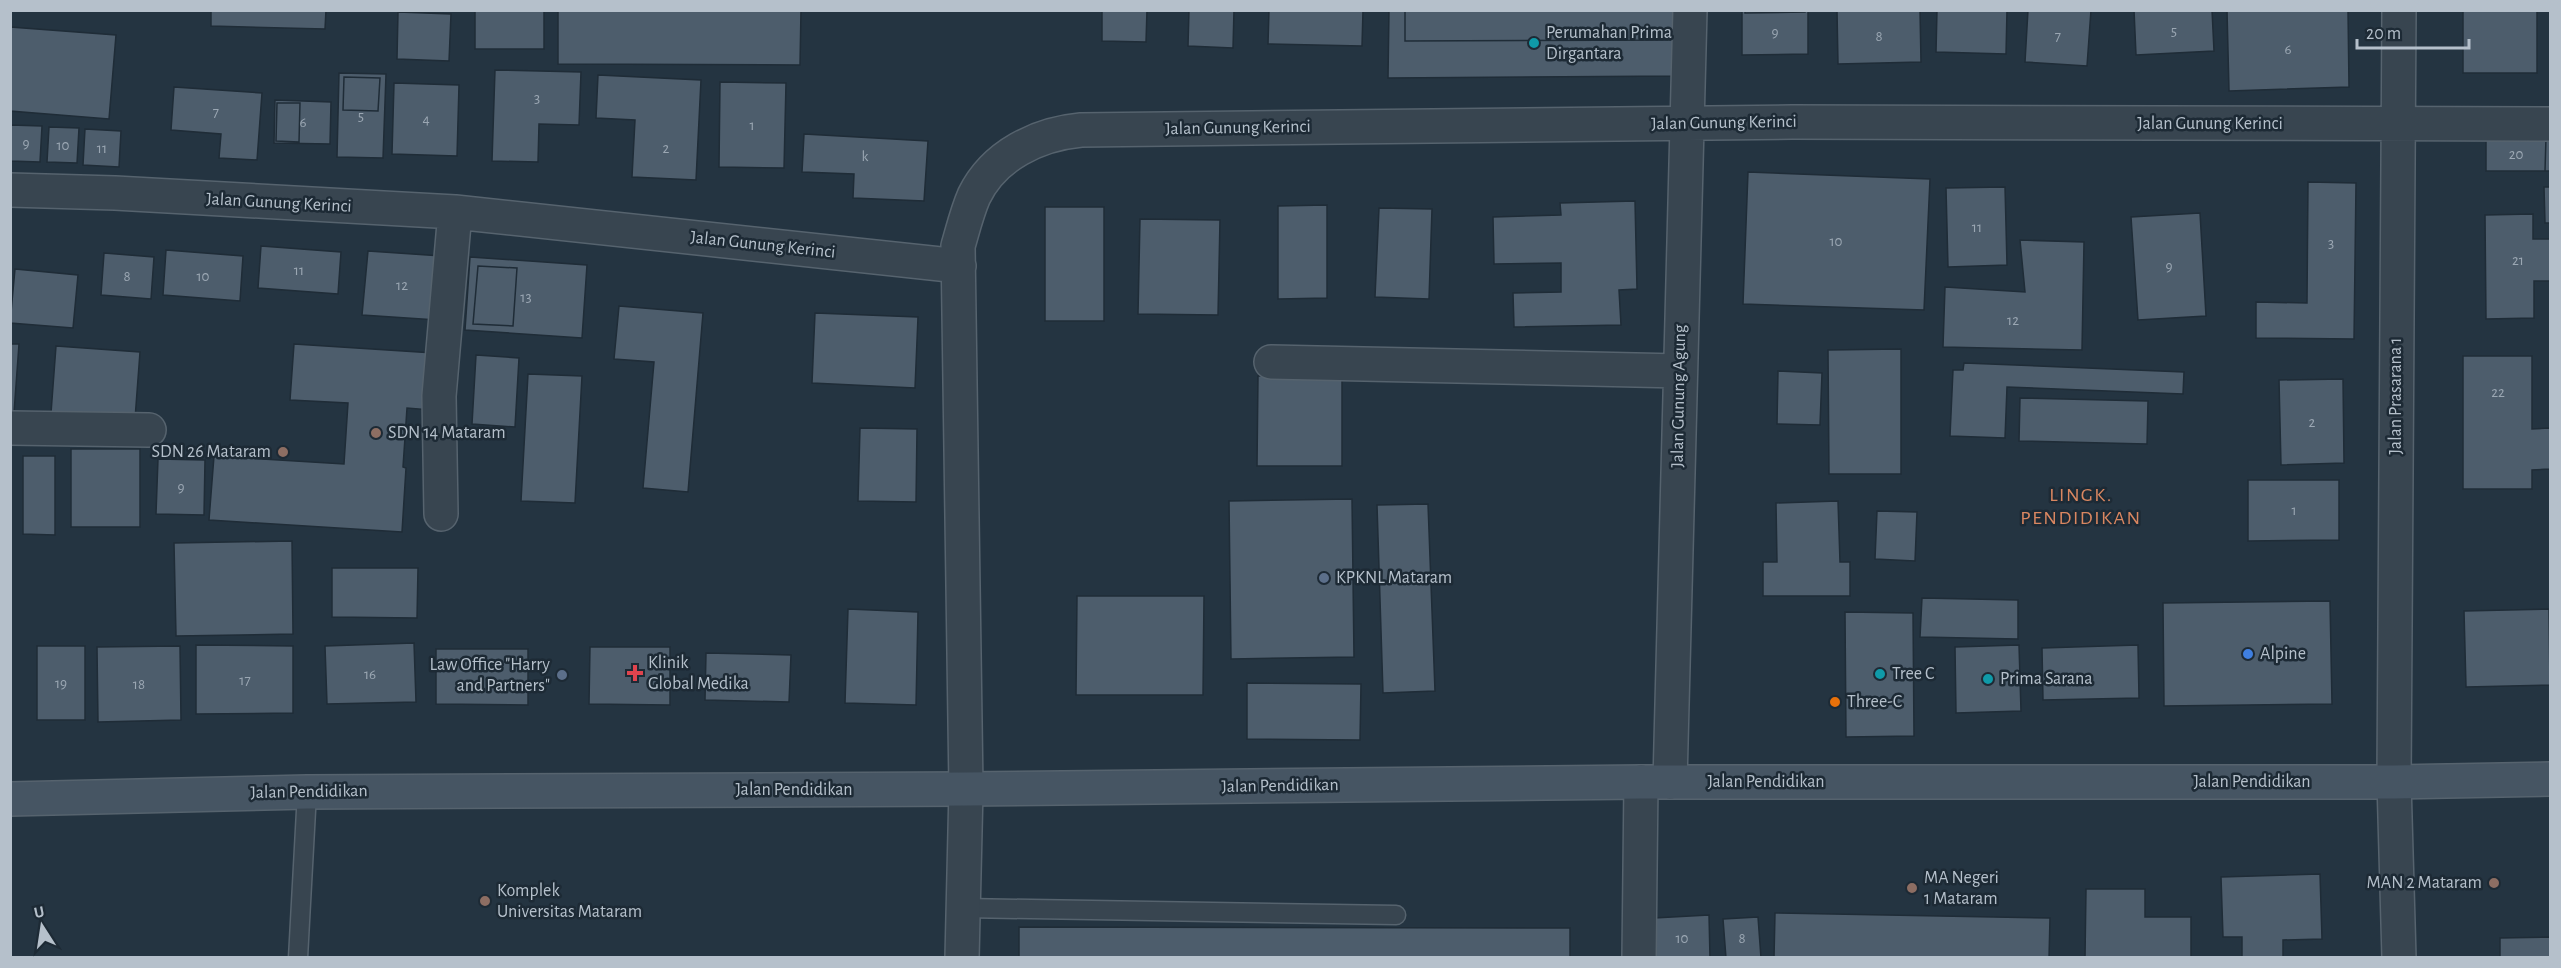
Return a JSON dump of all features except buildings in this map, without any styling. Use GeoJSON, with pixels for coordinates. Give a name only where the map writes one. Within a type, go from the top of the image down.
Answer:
{"type":"FeatureCollection","features":[{"type":"Feature","properties":{"kind":"main road","name":"Jalan Pendidikan"},"geometry":{"type":"LineString","coordinates":[[10,799],[307,792],[966,789],[1656,782],[2394,782],[2550,779]]}},
{"type":"Feature","properties":{"kind":"street","name":"Jalan Gunung Agung"},"geometry":{"type":"LineString","coordinates":[[1639,957],[1656,782],[1680,371],[1690,10]]}},
{"type":"Feature","properties":{"kind":"street","name":"Jalan Prasarana 1"},"geometry":{"type":"LineString","coordinates":[[2399,10],[2394,782],[2399,957]]}},
{"type":"Feature","properties":{"kind":"street","name":"Jalan Gunung Kerinci"},"geometry":{"type":"LineString","coordinates":[[10,190],[455,212],[959,266],[958,246],[975,196],[988,175],[1003,159],[1023,147],[1066,131],[1686,124],[2550,124]]}},
{"type":"Feature","properties":{"kind":"street"},"geometry":{"type":"LineString","coordinates":[[441,514],[439,396],[455,212]]}},
{"type":"Feature","properties":{"kind":"street"},"geometry":{"type":"LineString","coordinates":[[959,266],[966,789],[962,957]]}},
{"type":"Feature","properties":{"kind":"street"},"geometry":{"type":"LineString","coordinates":[[1271,362],[1680,371]]}},
{"type":"Feature","properties":{"kind":"street"},"geometry":{"type":"LineString","coordinates":[[10,428],[148,430]]}},
{"type":"Feature","properties":{"kind":"lane"},"geometry":{"type":"LineString","coordinates":[[298,957],[307,792]]}},
{"type":"Feature","properties":{"kind":"lane"},"geometry":{"type":"LineString","coordinates":[[963,908],[1396,915]]}},
{"type":"Feature","properties":{"kind":"place","name":"Perumahan Prima Dirgantara"},"geometry":{"type":"Point","coordinates":[1534,43]}},
{"type":"Feature","properties":{"kind":"place","name":"SDN 14 Mataram"},"geometry":{"type":"Point","coordinates":[376,433]}},
{"type":"Feature","properties":{"kind":"place","name":"SDN 26 Mataram"},"geometry":{"type":"Point","coordinates":[283,452]}},
{"type":"Feature","properties":{"kind":"place","name":"KPKNL Mataram"},"geometry":{"type":"Point","coordinates":[1324,578]}},
{"type":"Feature","properties":{"kind":"place","name":"Alpine"},"geometry":{"type":"Point","coordinates":[2248,654]}},
{"type":"Feature","properties":{"kind":"place","name":"Klinik Global Medika"},"geometry":{"type":"Point","coordinates":[635,673]}},
{"type":"Feature","properties":{"kind":"place","name":"Tree C"},"geometry":{"type":"Point","coordinates":[1880,674]}},
{"type":"Feature","properties":{"kind":"place","name":"Law Office \"Harry and Partners\""},"geometry":{"type":"Point","coordinates":[562,675]}},
{"type":"Feature","properties":{"kind":"place","name":"Prima Sarana"},"geometry":{"type":"Point","coordinates":[1988,679]}},
{"type":"Feature","properties":{"kind":"place","name":"Three-C"},"geometry":{"type":"Point","coordinates":[1835,702]}},
{"type":"Feature","properties":{"kind":"place","name":"MAN 2 Mataram"},"geometry":{"type":"Point","coordinates":[2494,883]}},
{"type":"Feature","properties":{"kind":"place","name":"MA Negeri 1 Mataram"},"geometry":{"type":"Point","coordinates":[1912,888]}},
{"type":"Feature","properties":{"kind":"place","name":"Komplek Universitas Mataram"},"geometry":{"type":"Point","coordinates":[485,901]}},
{"type":"Feature","properties":{"kind":"district","name":"LINGK. PENDIDIKAN"},"geometry":{"type":"Point","coordinates":[2081,506]}}]}
